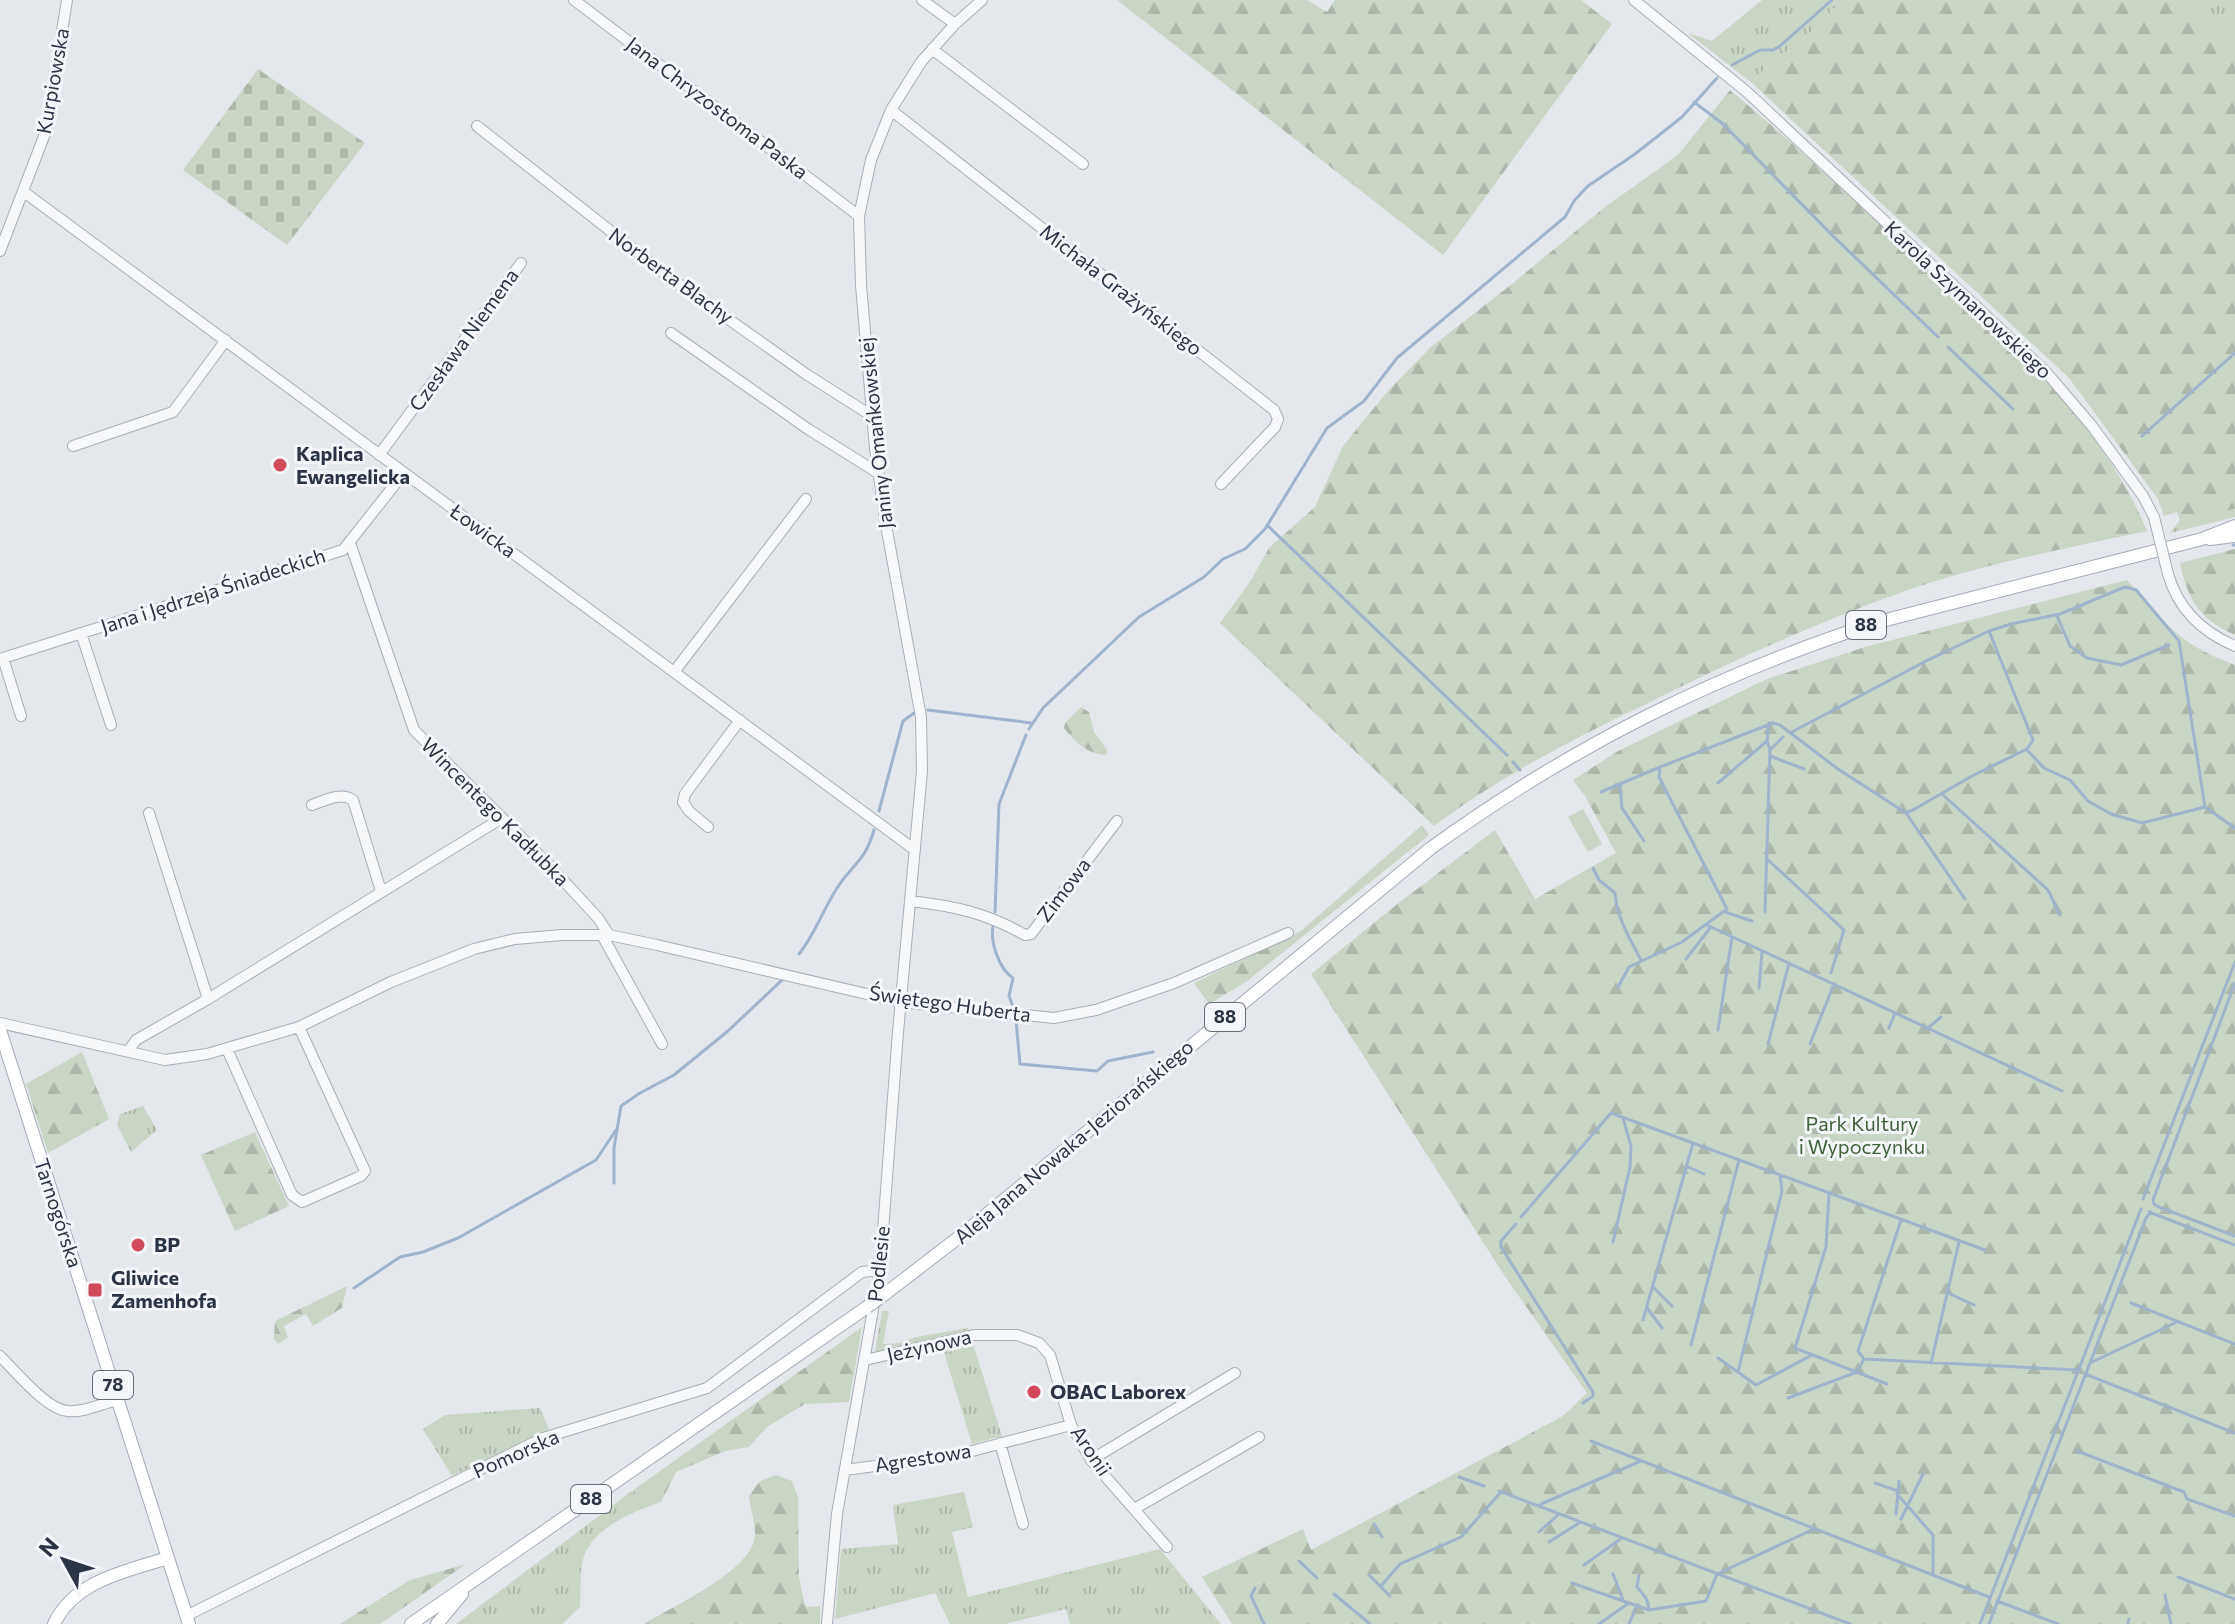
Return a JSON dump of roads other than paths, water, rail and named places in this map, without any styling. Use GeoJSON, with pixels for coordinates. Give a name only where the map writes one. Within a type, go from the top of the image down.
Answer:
{"type":"FeatureCollection","features":[{"type":"Feature","properties":{"kind":"main road","name":"Aleja Jana Nowaka-Jeziorańskiego"},"geometry":{"type":"LineString","coordinates":[[411,1624],[885,1294],[988,1214],[1419,857],[1505,796],[1657,709],[1730,676],[1828,638],[1878,622],[2202,539],[2235,526]]}},
{"type":"Feature","properties":{"kind":"main road","name":"Aleja Jana Nowaka-Jeziorańskiego"},"geometry":{"type":"LineString","coordinates":[[2202,539],[2235,536]]}},
{"type":"Feature","properties":{"kind":"main road","name":"Tarnogórska"},"geometry":{"type":"LineString","coordinates":[[0,1030],[188,1620]]}},
{"type":"Feature","properties":{"kind":"main road"},"geometry":{"type":"LineString","coordinates":[[54,1624],[68,1600],[78,1592],[168,1558]]}},
{"type":"Feature","properties":{"kind":"main road"},"geometry":{"type":"LineString","coordinates":[[437,1624],[471,1582]]}},
{"type":"Feature","properties":{"kind":"street","name":"Kurpiowska"},"geometry":{"type":"LineString","coordinates":[[0,251],[43,143],[51,110],[67,0]]}},
{"type":"Feature","properties":{"kind":"street","name":"Jana Chryzostoma Paska"},"geometry":{"type":"LineString","coordinates":[[574,0],[859,216]]}},
{"type":"Feature","properties":{"kind":"street"},"geometry":{"type":"LineString","coordinates":[[922,0],[955,24]]}},
{"type":"Feature","properties":{"kind":"street","name":"Janiny Omańkowskiej"},"geometry":{"type":"LineString","coordinates":[[910,901],[922,771],[921,717],[878,473],[861,285],[859,216],[871,160],[891,110],[921,62],[955,24],[982,0]]}},
{"type":"Feature","properties":{"kind":"street","name":"Karola Szymanowskiego"},"geometry":{"type":"LineString","coordinates":[[1634,0],[1747,92],[2046,372],[2100,436],[2143,496],[2154,517],[2175,594],[2192,618],[2209,633],[2235,646]]}},
{"type":"Feature","properties":{"kind":"street"},"geometry":{"type":"LineString","coordinates":[[932,49],[1083,164]]}},
{"type":"Feature","properties":{"kind":"street","name":"Michała Grażyńskiego"},"geometry":{"type":"LineString","coordinates":[[891,110],[1274,410],[1278,419],[1275,427],[1221,484]]}},
{"type":"Feature","properties":{"kind":"street","name":"Norberta Blachy"},"geometry":{"type":"LineString","coordinates":[[477,126],[669,277],[806,374],[872,416]]}},
{"type":"Feature","properties":{"kind":"street","name":"Łowicka"},"geometry":{"type":"LineString","coordinates":[[24,192],[915,850]]}},
{"type":"Feature","properties":{"kind":"street","name":"Czesława Niemena"},"geometry":{"type":"LineString","coordinates":[[379,455],[521,263]]}},
{"type":"Feature","properties":{"kind":"street"},"geometry":{"type":"LineString","coordinates":[[671,333],[808,429],[878,473]]}},
{"type":"Feature","properties":{"kind":"street"},"geometry":{"type":"LineString","coordinates":[[73,446],[173,412],[226,340]]}},
{"type":"Feature","properties":{"kind":"street","name":"Jana i Jędrzeja Śniadeckich"},"geometry":{"type":"LineString","coordinates":[[21,716],[2,658],[343,550],[404,473]]}},
{"type":"Feature","properties":{"kind":"street"},"geometry":{"type":"LineString","coordinates":[[674,672],[806,499]]}},
{"type":"Feature","properties":{"kind":"street","name":"Wincentego Kadłubka"},"geometry":{"type":"LineString","coordinates":[[350,543],[414,730],[588,908],[606,935]]}},
{"type":"Feature","properties":{"kind":"street","name":"Jana i Jędrzeja Śniadeckich"},"geometry":{"type":"LineString","coordinates":[[81,633],[111,725]]}},
{"type":"Feature","properties":{"kind":"street"},"geometry":{"type":"LineString","coordinates":[[708,827],[689,811],[683,802],[685,794],[740,720]]}},
{"type":"Feature","properties":{"kind":"street"},"geometry":{"type":"LineString","coordinates":[[312,805],[339,796],[353,800],[381,891]]}},
{"type":"Feature","properties":{"kind":"street"},"geometry":{"type":"LineString","coordinates":[[149,813],[208,999]]}},
{"type":"Feature","properties":{"kind":"street"},"geometry":{"type":"LineString","coordinates":[[129,1050],[136,1040],[502,818]]}},
{"type":"Feature","properties":{"kind":"street","name":"Zimowa"},"geometry":{"type":"LineString","coordinates":[[910,901],[971,911],[993,917],[1025,935],[1031,934],[1117,821]]}},
{"type":"Feature","properties":{"kind":"street","name":"Podlesie"},"geometry":{"type":"LineString","coordinates":[[827,1624],[832,1558],[845,1470],[880,1270],[910,901]]}},
{"type":"Feature","properties":{"kind":"street","name":"Świętego Huberta"},"geometry":{"type":"LineString","coordinates":[[0,1023],[165,1060],[227,1049],[299,1027],[391,982],[474,949],[515,939],[606,935],[901,1002],[1054,1018],[1077,1015],[1174,983],[1288,933]]}},
{"type":"Feature","properties":{"kind":"street"},"geometry":{"type":"LineString","coordinates":[[606,935],[662,1044]]}},
{"type":"Feature","properties":{"kind":"street"},"geometry":{"type":"LineString","coordinates":[[227,1049],[292,1195],[302,1202],[361,1176],[365,1171],[299,1027]]}},
{"type":"Feature","properties":{"kind":"street","name":"Pomorska"},"geometry":{"type":"LineString","coordinates":[[188,1620],[543,1438],[707,1388],[862,1272],[880,1270]]}},
{"type":"Feature","properties":{"kind":"street","name":"Jeżynowa"},"geometry":{"type":"LineString","coordinates":[[865,1360],[958,1337],[984,1334],[1017,1335],[1039,1343]]}},
{"type":"Feature","properties":{"kind":"street","name":"Aronii"},"geometry":{"type":"LineString","coordinates":[[1039,1343],[1050,1355],[1071,1425],[1091,1460],[1167,1547]]}},
{"type":"Feature","properties":{"kind":"street"},"geometry":{"type":"LineString","coordinates":[[0,1356],[24,1381],[63,1410],[79,1410],[118,1400]]}},
{"type":"Feature","properties":{"kind":"street"},"geometry":{"type":"LineString","coordinates":[[1091,1460],[1235,1373]]}},
{"type":"Feature","properties":{"kind":"street","name":"Agrestowa"},"geometry":{"type":"LineString","coordinates":[[845,1470],[957,1455],[1071,1425]]}},
{"type":"Feature","properties":{"kind":"street"},"geometry":{"type":"LineString","coordinates":[[1136,1508],[1259,1437]]}},
{"type":"Feature","properties":{"kind":"street"},"geometry":{"type":"LineString","coordinates":[[1000,1443],[1023,1524]]}},
{"type":"Feature","properties":{"kind":"waterway"},"geometry":{"type":"LineString","coordinates":[[1732,65],[1760,50],[1773,50],[1780,46],[1832,0]]}},
{"type":"Feature","properties":{"kind":"waterway"},"geometry":{"type":"LineString","coordinates":[[1029,729],[1043,708],[1139,617],[1204,577],[1223,559],[1245,549],[1265,529],[1327,428],[1364,401],[1397,358],[1565,217],[1588,186],[1682,117],[1717,78]]}},
{"type":"Feature","properties":{"kind":"waterway"},"geometry":{"type":"LineString","coordinates":[[1694,102],[1723,124],[1938,337]]}},
{"type":"Feature","properties":{"kind":"waterway"},"geometry":{"type":"LineString","coordinates":[[1948,347],[2013,409]]}},
{"type":"Feature","properties":{"kind":"waterway"},"geometry":{"type":"LineString","coordinates":[[2142,436],[2235,353]]}},
{"type":"Feature","properties":{"kind":"waterway"},"geometry":{"type":"LineString","coordinates":[[1267,525],[1507,755]]}},
{"type":"Feature","properties":{"kind":"waterway"},"geometry":{"type":"LineString","coordinates":[[1790,733],[1989,631],[2060,614],[2125,587],[2136,590],[2179,641],[2205,807],[2235,828]]}},
{"type":"Feature","properties":{"kind":"waterway"},"geometry":{"type":"LineString","coordinates":[[2057,616],[2070,646],[2087,658],[2121,665],[2169,645]]}},
{"type":"Feature","properties":{"kind":"waterway"},"geometry":{"type":"LineString","coordinates":[[1618,987],[1629,967],[1682,942],[1727,909],[1659,777],[1660,767],[1773,723],[1906,813],[2027,749],[2033,740],[1989,631]]}},
{"type":"Feature","properties":{"kind":"waterway"},"geometry":{"type":"LineString","coordinates":[[928,710],[1031,723]]}},
{"type":"Feature","properties":{"kind":"waterway"},"geometry":{"type":"LineString","coordinates":[[879,811],[903,721],[914,713]]}},
{"type":"Feature","properties":{"kind":"waterway"},"geometry":{"type":"LineString","coordinates":[[1765,912],[1769,723]]}},
{"type":"Feature","properties":{"kind":"waterway"},"geometry":{"type":"LineString","coordinates":[[995,912],[999,804],[1026,735]]}},
{"type":"Feature","properties":{"kind":"waterway"},"geometry":{"type":"LineString","coordinates":[[1770,750],[1783,737]]}},
{"type":"Feature","properties":{"kind":"waterway"},"geometry":{"type":"LineString","coordinates":[[1718,783],[1767,741]]}},
{"type":"Feature","properties":{"kind":"waterway"},"geometry":{"type":"LineString","coordinates":[[2027,750],[2044,768],[2070,780],[2088,801],[2111,814],[2142,823],[2205,807]]}},
{"type":"Feature","properties":{"kind":"waterway"},"geometry":{"type":"LineString","coordinates":[[1770,756],[1804,769]]}},
{"type":"Feature","properties":{"kind":"waterway"},"geometry":{"type":"LineString","coordinates":[[1513,762],[1520,770]]}},
{"type":"Feature","properties":{"kind":"waterway"},"geometry":{"type":"LineString","coordinates":[[1601,792],[1660,767]]}},
{"type":"Feature","properties":{"kind":"waterway"},"geometry":{"type":"LineString","coordinates":[[1620,785],[1622,808],[1644,841]]}},
{"type":"Feature","properties":{"kind":"waterway"},"geometry":{"type":"LineString","coordinates":[[1942,794],[2048,890],[2060,915]]}},
{"type":"Feature","properties":{"kind":"waterway"},"geometry":{"type":"LineString","coordinates":[[1906,813],[1965,899]]}},
{"type":"Feature","properties":{"kind":"waterway"},"geometry":{"type":"LineString","coordinates":[[799,954],[837,888],[863,856],[874,830]]}},
{"type":"Feature","properties":{"kind":"waterway"},"geometry":{"type":"LineString","coordinates":[[1766,858],[1844,930],[1831,973]]}},
{"type":"Feature","properties":{"kind":"waterway"},"geometry":{"type":"LineString","coordinates":[[1593,868],[1599,880],[1615,893],[1621,919],[1641,960]]}},
{"type":"Feature","properties":{"kind":"waterway"},"geometry":{"type":"LineString","coordinates":[[1725,912],[1752,921]]}},
{"type":"Feature","properties":{"kind":"waterway"},"geometry":{"type":"LineString","coordinates":[[1707,925],[2062,1091]]}},
{"type":"Feature","properties":{"kind":"waterway"},"geometry":{"type":"LineString","coordinates":[[993,926],[997,955],[1013,978],[1009,996],[1012,1004]]}},
{"type":"Feature","properties":{"kind":"waterway"},"geometry":{"type":"LineString","coordinates":[[1686,959],[1711,927]]}},
{"type":"Feature","properties":{"kind":"waterway"},"geometry":{"type":"LineString","coordinates":[[1718,1030],[1732,937]]}},
{"type":"Feature","properties":{"kind":"waterway"},"geometry":{"type":"LineString","coordinates":[[1759,988],[1762,952]]}},
{"type":"Feature","properties":{"kind":"waterway"},"geometry":{"type":"LineString","coordinates":[[2143,1199],[2235,962]]}},
{"type":"Feature","properties":{"kind":"waterway"},"geometry":{"type":"LineString","coordinates":[[1768,1044],[1789,963]]}},
{"type":"Feature","properties":{"kind":"waterway"},"geometry":{"type":"LineString","coordinates":[[614,1183],[614,1148],[621,1106],[674,1075],[728,1031],[782,980]]}},
{"type":"Feature","properties":{"kind":"waterway"},"geometry":{"type":"LineString","coordinates":[[2235,983],[2153,1200],[2159,1207],[2235,1236]]}},
{"type":"Feature","properties":{"kind":"waterway"},"geometry":{"type":"LineString","coordinates":[[1810,1044],[1834,984]]}},
{"type":"Feature","properties":{"kind":"waterway"},"geometry":{"type":"LineString","coordinates":[[1889,1028],[1895,1013]]}},
{"type":"Feature","properties":{"kind":"waterway"},"geometry":{"type":"LineString","coordinates":[[1929,1027],[1941,1017]]}},
{"type":"Feature","properties":{"kind":"waterway"},"geometry":{"type":"LineString","coordinates":[[1016,1021],[1020,1064],[1097,1071],[1108,1061],[1153,1052]]}},
{"type":"Feature","properties":{"kind":"waterway"},"geometry":{"type":"LineString","coordinates":[[1521,1217],[1611,1113],[1985,1250]]}},
{"type":"Feature","properties":{"kind":"waterway"},"geometry":{"type":"LineString","coordinates":[[1613,1242],[1630,1167],[1631,1146],[1623,1118]]}},
{"type":"Feature","properties":{"kind":"waterway"},"geometry":{"type":"LineString","coordinates":[[354,1288],[400,1257],[423,1252],[458,1238],[596,1160],[616,1130]]}},
{"type":"Feature","properties":{"kind":"waterway"},"geometry":{"type":"LineString","coordinates":[[1643,1320],[1693,1143]]}},
{"type":"Feature","properties":{"kind":"waterway"},"geometry":{"type":"LineString","coordinates":[[1691,1345],[1739,1160]]}},
{"type":"Feature","properties":{"kind":"waterway"},"geometry":{"type":"LineString","coordinates":[[1686,1166],[1704,1174]]}},
{"type":"Feature","properties":{"kind":"waterway"},"geometry":{"type":"LineString","coordinates":[[1738,1372],[1782,1191],[1780,1175]]}},
{"type":"Feature","properties":{"kind":"waterway"},"geometry":{"type":"LineString","coordinates":[[1829,1193],[1826,1247],[1795,1348],[1887,1384]]}},
{"type":"Feature","properties":{"kind":"waterway"},"geometry":{"type":"LineString","coordinates":[[1980,1624],[2141,1209]]}},
{"type":"Feature","properties":{"kind":"waterway"},"geometry":{"type":"LineString","coordinates":[[2149,1212],[2235,1245]]}},
{"type":"Feature","properties":{"kind":"waterway"},"geometry":{"type":"LineString","coordinates":[[1989,1624],[2146,1218],[2151,1212]]}},
{"type":"Feature","properties":{"kind":"waterway"},"geometry":{"type":"LineString","coordinates":[[1788,1398],[1857,1372],[1864,1359],[1858,1351],[1901,1220]]}},
{"type":"Feature","properties":{"kind":"waterway"},"geometry":{"type":"LineString","coordinates":[[1516,1224],[1501,1241],[1501,1247],[1593,1392],[1593,1396],[1583,1403]]}},
{"type":"Feature","properties":{"kind":"waterway"},"geometry":{"type":"LineString","coordinates":[[1931,1363],[1959,1242]]}},
{"type":"Feature","properties":{"kind":"waterway"},"geometry":{"type":"LineString","coordinates":[[1653,1287],[1672,1306]]}},
{"type":"Feature","properties":{"kind":"waterway"},"geometry":{"type":"LineString","coordinates":[[1948,1293],[1974,1305]]}},
{"type":"Feature","properties":{"kind":"waterway"},"geometry":{"type":"LineString","coordinates":[[2131,1303],[2235,1344]]}},
{"type":"Feature","properties":{"kind":"waterway"},"geometry":{"type":"LineString","coordinates":[[1647,1308],[1662,1328]]}},
{"type":"Feature","properties":{"kind":"waterway"},"geometry":{"type":"LineString","coordinates":[[2090,1363],[2177,1322]]}},
{"type":"Feature","properties":{"kind":"waterway"},"geometry":{"type":"LineString","coordinates":[[1718,1358],[1756,1385],[1810,1356]]}},
{"type":"Feature","properties":{"kind":"waterway"},"geometry":{"type":"LineString","coordinates":[[1864,1359],[2076,1370]]}},
{"type":"Feature","properties":{"kind":"waterway"},"geometry":{"type":"LineString","coordinates":[[2085,1374],[2235,1433]]}},
{"type":"Feature","properties":{"kind":"waterway"},"geometry":{"type":"LineString","coordinates":[[1591,1441],[1989,1597]]}},
{"type":"Feature","properties":{"kind":"waterway"},"geometry":{"type":"LineString","coordinates":[[2077,1451],[2184,1492],[2187,1499],[2235,1516]]}},
{"type":"Feature","properties":{"kind":"waterway"},"geometry":{"type":"LineString","coordinates":[[1540,1507],[1641,1461]]}},
{"type":"Feature","properties":{"kind":"waterway"},"geometry":{"type":"LineString","coordinates":[[1901,1519],[1923,1474]]}},
{"type":"Feature","properties":{"kind":"waterway"},"geometry":{"type":"LineString","coordinates":[[1459,1477],[1484,1486]]}},
{"type":"Feature","properties":{"kind":"waterway"},"geometry":{"type":"LineString","coordinates":[[1896,1514],[1899,1481]]}},
{"type":"Feature","properties":{"kind":"waterway"},"geometry":{"type":"LineString","coordinates":[[1875,1483],[1898,1491]]}},
{"type":"Feature","properties":{"kind":"waterway"},"geometry":{"type":"LineString","coordinates":[[1499,1491],[1850,1624]]}},
{"type":"Feature","properties":{"kind":"waterway"},"geometry":{"type":"LineString","coordinates":[[1381,1586],[1400,1564],[1461,1537],[1501,1492]]}},
{"type":"Feature","properties":{"kind":"waterway"},"geometry":{"type":"LineString","coordinates":[[1897,1494],[1933,1535],[1933,1574]]}},
{"type":"Feature","properties":{"kind":"waterway"},"geometry":{"type":"LineString","coordinates":[[1539,1532],[1559,1514]]}},
{"type":"Feature","properties":{"kind":"waterway"},"geometry":{"type":"LineString","coordinates":[[1549,1542],[1579,1523]]}},
{"type":"Feature","properties":{"kind":"waterway"},"geometry":{"type":"LineString","coordinates":[[1374,1524],[1382,1537]]}},
{"type":"Feature","properties":{"kind":"waterway"},"geometry":{"type":"LineString","coordinates":[[1572,1583],[1649,1610],[1706,1601],[1717,1574],[1814,1529]]}},
{"type":"Feature","properties":{"kind":"waterway"},"geometry":{"type":"LineString","coordinates":[[1584,1565],[1622,1538]]}},
{"type":"Feature","properties":{"kind":"waterway"},"geometry":{"type":"LineString","coordinates":[[1299,1561],[1317,1578]]}},
{"type":"Feature","properties":{"kind":"waterway"},"geometry":{"type":"LineString","coordinates":[[1613,1574],[1623,1600]]}},
{"type":"Feature","properties":{"kind":"waterway"},"geometry":{"type":"LineString","coordinates":[[1369,1575],[1390,1596]]}},
{"type":"Feature","properties":{"kind":"waterway"},"geometry":{"type":"LineString","coordinates":[[1639,1575],[1637,1587],[1649,1608]]}},
{"type":"Feature","properties":{"kind":"waterway"},"geometry":{"type":"LineString","coordinates":[[2178,1577],[2235,1599]]}},
{"type":"Feature","properties":{"kind":"waterway"},"geometry":{"type":"LineString","coordinates":[[1255,1588],[1251,1596],[1264,1624]]}},
{"type":"Feature","properties":{"kind":"waterway"},"geometry":{"type":"LineString","coordinates":[[1334,1594],[1370,1624]]}},
{"type":"Feature","properties":{"kind":"waterway"},"geometry":{"type":"LineString","coordinates":[[2165,1595],[2171,1624]]}},
{"type":"Feature","properties":{"kind":"waterway"},"geometry":{"type":"LineString","coordinates":[[1997,1601],[2058,1624]]}},
{"type":"Feature","properties":{"kind":"waterway"},"geometry":{"type":"LineString","coordinates":[[1599,1624],[1629,1603]]}},
{"type":"Feature","properties":{"kind":"waterway"},"geometry":{"type":"LineString","coordinates":[[1629,1624],[1637,1605]]}},
{"type":"Feature","properties":{"kind":"waterway"},"geometry":{"type":"LineString","coordinates":[[2128,1624],[2129,1619]]}},
{"type":"Feature","properties":{"kind":"place","name":"Kaplica Ewangelicka"},"geometry":{"type":"Point","coordinates":[280,465]}},
{"type":"Feature","properties":{"kind":"place","name":"BP"},"geometry":{"type":"Point","coordinates":[138,1245]}},
{"type":"Feature","properties":{"kind":"place","name":"Gliwice Zamenhofa"},"geometry":{"type":"Point","coordinates":[95,1290]}},
{"type":"Feature","properties":{"kind":"place","name":"OBAC Laborex"},"geometry":{"type":"Point","coordinates":[1034,1392]}},
{"type":"Feature","properties":{"kind":"park label","name":"Park Kultury i Wypoczynku"},"geometry":{"type":"Point","coordinates":[1862,1136]}}]}
